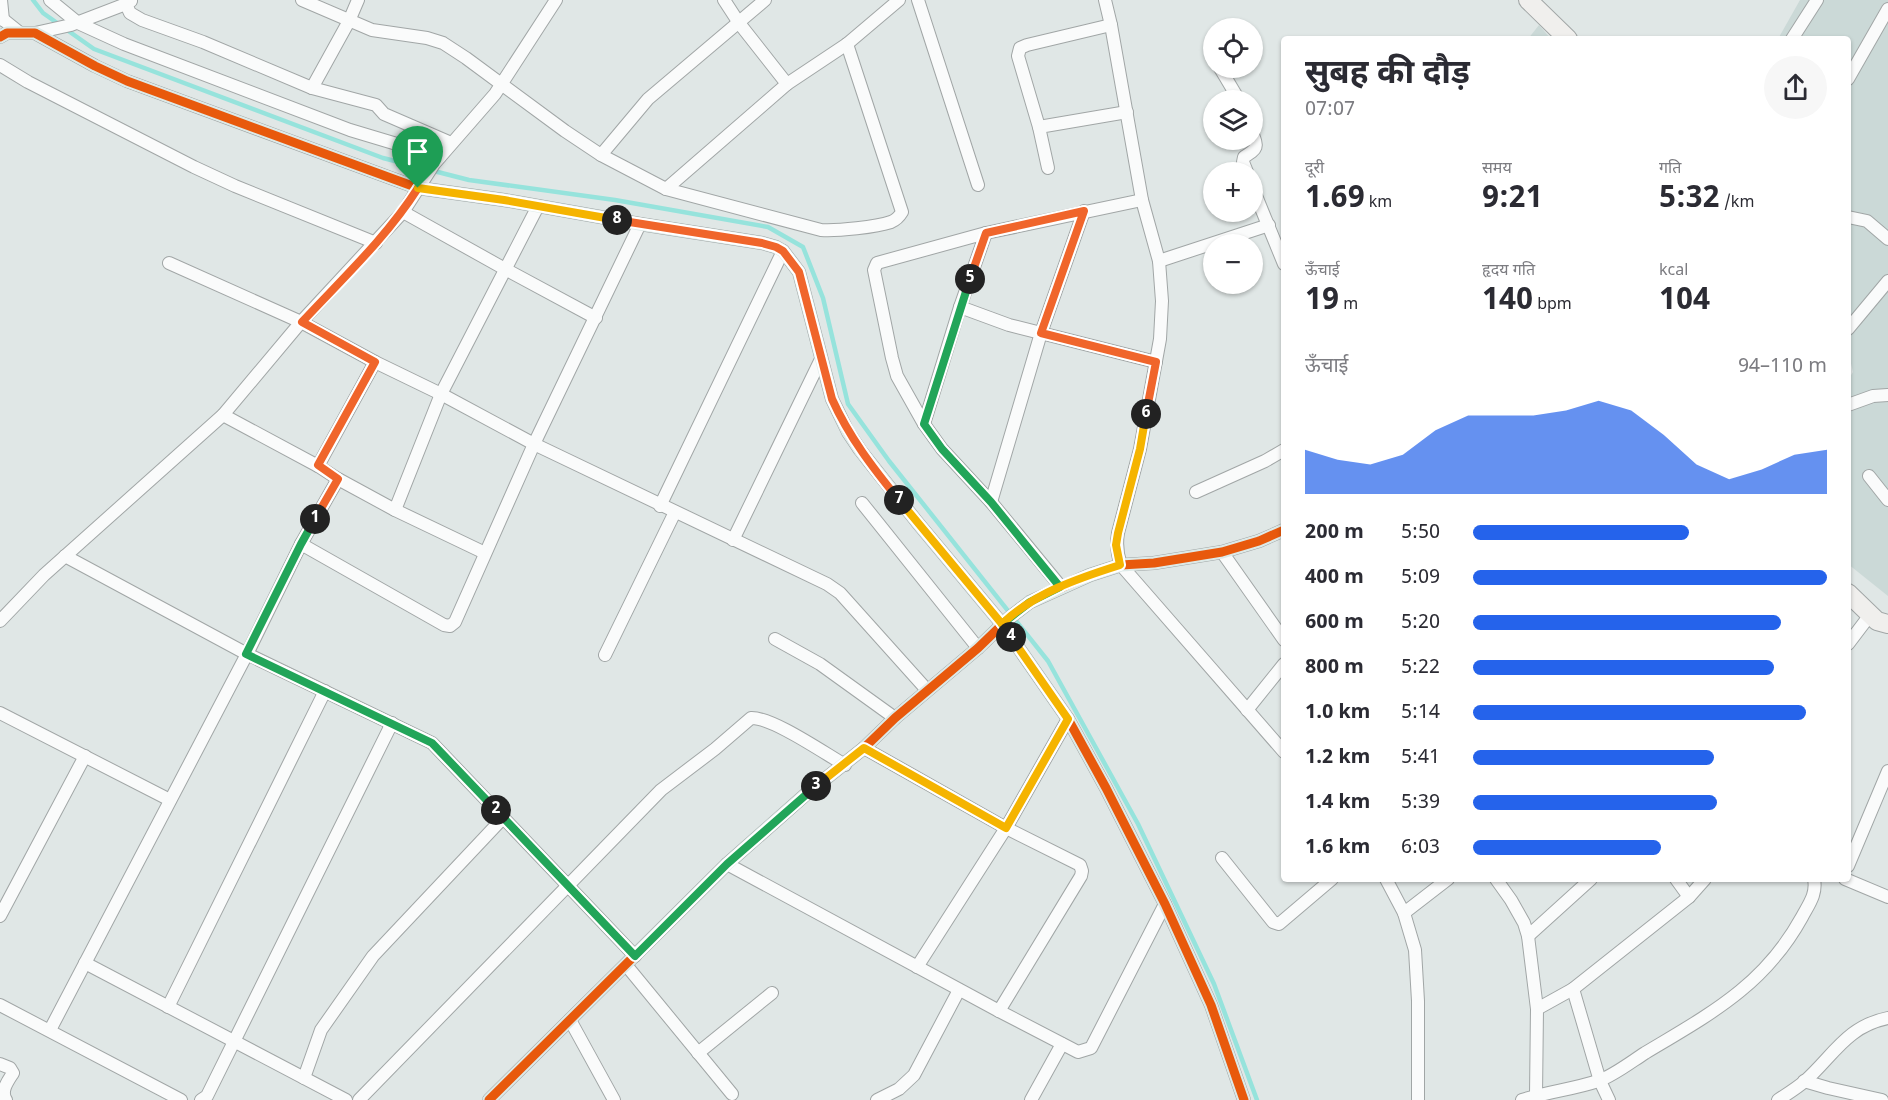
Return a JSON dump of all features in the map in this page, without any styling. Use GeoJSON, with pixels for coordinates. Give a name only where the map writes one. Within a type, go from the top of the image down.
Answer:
{"type":"FeatureCollection","features":[{"type":"Feature","properties":{"kind":"street"},"geometry":{"type":"LineString","coordinates":[[1,0],[2,18],[20,33]]}},
{"type":"Feature","properties":{"kind":"street"},"geometry":{"type":"LineString","coordinates":[[50,0],[75,24],[350,130],[437,160]]}},
{"type":"Feature","properties":{"kind":"street"},"geometry":{"type":"LineString","coordinates":[[302,0],[381,32],[427,38],[443,43],[466,57],[601,155],[666,189],[821,230],[834,231],[889,222],[895,220],[902,212],[847,44]]}},
{"type":"Feature","properties":{"kind":"street"},"geometry":{"type":"LineString","coordinates":[[312,88],[350,21],[358,0]]}},
{"type":"Feature","properties":{"kind":"street"},"geometry":{"type":"LineString","coordinates":[[724,0],[739,23],[787,84]]}},
{"type":"Feature","properties":{"kind":"street"},"geometry":{"type":"LineString","coordinates":[[601,155],[648,99],[765,0]]}},
{"type":"Feature","properties":{"kind":"street"},"geometry":{"type":"LineString","coordinates":[[666,189],[787,84],[847,44],[899,0]]}},
{"type":"Feature","properties":{"kind":"street"},"geometry":{"type":"LineString","coordinates":[[918,0],[978,185]]}},
{"type":"Feature","properties":{"kind":"street"},"geometry":{"type":"LineString","coordinates":[[1105,0],[1142,200],[1159,261],[1162,301],[1160,339],[1140,449],[1116,545],[1120,565],[1281,749]]}},
{"type":"Feature","properties":{"kind":"street"},"geometry":{"type":"LineString","coordinates":[[1528,0],[1565,36]]}},
{"type":"Feature","properties":{"kind":"street"},"geometry":{"type":"LineString","coordinates":[[1794,36],[1817,0]]}},
{"type":"Feature","properties":{"kind":"street"},"geometry":{"type":"LineString","coordinates":[[0,37],[7,33],[35,33],[75,24],[129,2],[130,13],[135,17],[203,42],[312,88],[376,105],[384,114],[451,143]]}},
{"type":"Feature","properties":{"kind":"street"},"geometry":{"type":"LineString","coordinates":[[0,621],[65,556],[224,415],[302,322],[403,212],[437,160],[487,105],[549,2]]}},
{"type":"Feature","properties":{"kind":"street"},"geometry":{"type":"LineString","coordinates":[[1851,74],[1888,9]]}},
{"type":"Feature","properties":{"kind":"street"},"geometry":{"type":"LineString","coordinates":[[1048,168],[1018,56],[1020,48],[1111,25]]}},
{"type":"Feature","properties":{"kind":"street"},"geometry":{"type":"LineString","coordinates":[[35,33],[127,81],[421,183],[640,224],[762,243],[783,251],[799,272],[832,399],[848,432],[917,522],[1006,621],[1068,719],[1165,903],[1211,1005],[1244,1100]]}},
{"type":"Feature","properties":{"kind":"street"},"geometry":{"type":"LineString","coordinates":[[0,64],[28,82],[212,176],[376,243]]}},
{"type":"Feature","properties":{"kind":"street"},"geometry":{"type":"LineString","coordinates":[[1039,128],[1127,112]]}},
{"type":"Feature","properties":{"kind":"street"},"geometry":{"type":"LineString","coordinates":[[1243,162],[1244,157],[1255,150]]}},
{"type":"Feature","properties":{"kind":"street"},"geometry":{"type":"LineString","coordinates":[[1060,587],[991,502],[942,449],[924,424],[897,376],[874,270],[878,263],[986,233],[1142,200]]}},
{"type":"Feature","properties":{"kind":"street"},"geometry":{"type":"LineString","coordinates":[[395,510],[441,394],[538,206]]}},
{"type":"Feature","properties":{"kind":"street"},"geometry":{"type":"LineString","coordinates":[[991,502],[1041,333],[1084,211]]}},
{"type":"Feature","properties":{"kind":"street"},"geometry":{"type":"LineString","coordinates":[[1263,211],[1281,256]]}},
{"type":"Feature","properties":{"kind":"street"},"geometry":{"type":"LineString","coordinates":[[403,212],[596,318]]}},
{"type":"Feature","properties":{"kind":"street"},"geometry":{"type":"LineString","coordinates":[[1851,218],[1867,221],[1888,239]]}},
{"type":"Feature","properties":{"kind":"street"},"geometry":{"type":"LineString","coordinates":[[301,544],[444,626],[450,626],[455,622],[534,444],[640,224]]}},
{"type":"Feature","properties":{"kind":"street"},"geometry":{"type":"LineString","coordinates":[[1159,261],[1269,225]]}},
{"type":"Feature","properties":{"kind":"street"},"geometry":{"type":"LineString","coordinates":[[924,424],[960,307],[986,233]]}},
{"type":"Feature","properties":{"kind":"street"},"geometry":{"type":"LineString","coordinates":[[660,506],[783,251]]}},
{"type":"Feature","properties":{"kind":"street"},"geometry":{"type":"LineString","coordinates":[[169,263],[302,322],[534,444],[827,584],[840,593],[927,690]]}},
{"type":"Feature","properties":{"kind":"street"},"geometry":{"type":"LineString","coordinates":[[1851,325],[1888,281]]}},
{"type":"Feature","properties":{"kind":"street"},"geometry":{"type":"LineString","coordinates":[[960,307],[1009,325],[1156,362]]}},
{"type":"Feature","properties":{"kind":"street"},"geometry":{"type":"LineString","coordinates":[[733,540],[820,359]]}},
{"type":"Feature","properties":{"kind":"street"},"geometry":{"type":"LineString","coordinates":[[318,465],[375,362]]}},
{"type":"Feature","properties":{"kind":"street"},"geometry":{"type":"LineString","coordinates":[[1851,404],[1873,396],[1888,395]]}},
{"type":"Feature","properties":{"kind":"street"},"geometry":{"type":"LineString","coordinates":[[224,415],[318,465],[338,479],[395,510],[485,553]]}},
{"type":"Feature","properties":{"kind":"street"},"geometry":{"type":"LineString","coordinates":[[1196,492],[1281,452]]}},
{"type":"Feature","properties":{"kind":"street"},"geometry":{"type":"LineString","coordinates":[[1869,476],[1888,500]]}},
{"type":"Feature","properties":{"kind":"street"},"geometry":{"type":"LineString","coordinates":[[50,1030],[301,544],[338,479]]}},
{"type":"Feature","properties":{"kind":"street"},"geometry":{"type":"LineString","coordinates":[[862,503],[978,648]]}},
{"type":"Feature","properties":{"kind":"street"},"geometry":{"type":"LineString","coordinates":[[605,655],[675,512]]}},
{"type":"Feature","properties":{"kind":"street"},"geometry":{"type":"LineString","coordinates":[[489,1100],[727,864],[805,795],[845,765],[895,718],[1030,602],[1060,587],[1120,565],[1154,563],[1222,552],[1259,541],[1281,531]]}},
{"type":"Feature","properties":{"kind":"street"},"geometry":{"type":"LineString","coordinates":[[1222,552],[1281,636]]}},
{"type":"Feature","properties":{"kind":"street"},"geometry":{"type":"LineString","coordinates":[[65,556],[246,654],[432,743],[568,886],[630,960],[698,1053],[732,1094]]}},
{"type":"Feature","properties":{"kind":"street"},"geometry":{"type":"LineString","coordinates":[[1851,596],[1877,621],[1888,624]]}},
{"type":"Feature","properties":{"kind":"street"},"geometry":{"type":"LineString","coordinates":[[1851,640],[1870,615]]}},
{"type":"Feature","properties":{"kind":"street"},"geometry":{"type":"LineString","coordinates":[[775,639],[820,664],[895,718]]}},
{"type":"Feature","properties":{"kind":"street"},"geometry":{"type":"LineString","coordinates":[[1247,710],[1281,668]]}},
{"type":"Feature","properties":{"kind":"street"},"geometry":{"type":"LineString","coordinates":[[168,1007],[325,692]]}},
{"type":"Feature","properties":{"kind":"street"},"geometry":{"type":"LineString","coordinates":[[0,713],[170,800]]}},
{"type":"Feature","properties":{"kind":"street"},"geometry":{"type":"LineString","coordinates":[[360,1100],[661,790],[751,718],[773,724],[845,765]]}},
{"type":"Feature","properties":{"kind":"street"},"geometry":{"type":"LineString","coordinates":[[917,967],[1006,828],[1068,719]]}},
{"type":"Feature","properties":{"kind":"street"},"geometry":{"type":"LineString","coordinates":[[201,1100],[207,1096],[392,723]]}},
{"type":"Feature","properties":{"kind":"street"},"geometry":{"type":"LineString","coordinates":[[864,748],[1006,828],[1080,865],[1082,871],[999,1011]]}},
{"type":"Feature","properties":{"kind":"street"},"geometry":{"type":"LineString","coordinates":[[0,916],[85,756]]}},
{"type":"Feature","properties":{"kind":"street"},"geometry":{"type":"LineString","coordinates":[[1851,859],[1888,771]]}},
{"type":"Feature","properties":{"kind":"street"},"geometry":{"type":"LineString","coordinates":[[303,1078],[321,1029],[373,956],[503,818]]}},
{"type":"Feature","properties":{"kind":"street"},"geometry":{"type":"LineString","coordinates":[[1222,858],[1273,922],[1279,924],[1328,882]]}},
{"type":"Feature","properties":{"kind":"street"},"geometry":{"type":"LineString","coordinates":[[727,864],[1078,1052],[1090,1048],[1165,903]]}},
{"type":"Feature","properties":{"kind":"street"},"geometry":{"type":"LineString","coordinates":[[1388,882],[1404,913],[1415,950],[1418,1001],[1418,1100]]}},
{"type":"Feature","properties":{"kind":"street"},"geometry":{"type":"LineString","coordinates":[[1404,913],[1444,882]]}},
{"type":"Feature","properties":{"kind":"street"},"geometry":{"type":"LineString","coordinates":[[1498,882],[1518,913],[1528,936],[1537,1009],[1536,1095]]}},
{"type":"Feature","properties":{"kind":"street"},"geometry":{"type":"LineString","coordinates":[[1528,936],[1588,882]]}},
{"type":"Feature","properties":{"kind":"street"},"geometry":{"type":"LineString","coordinates":[[1678,882],[1689,897]]}},
{"type":"Feature","properties":{"kind":"street"},"geometry":{"type":"LineString","coordinates":[[1537,1009],[1573,989],[1689,897],[1702,882]]}},
{"type":"Feature","properties":{"kind":"street"},"geometry":{"type":"LineString","coordinates":[[1522,1100],[1600,1081],[1706,1017],[1753,981],[1776,958],[1792,936],[1812,900],[1815,891],[1814,882]]}},
{"type":"Feature","properties":{"kind":"street"},"geometry":{"type":"LineString","coordinates":[[1851,882],[1888,897]]}},
{"type":"Feature","properties":{"kind":"street"},"geometry":{"type":"LineString","coordinates":[[85,963],[346,1100]]}},
{"type":"Feature","properties":{"kind":"street"},"geometry":{"type":"LineString","coordinates":[[1573,989],[1600,1081],[1609,1100]]}},
{"type":"Feature","properties":{"kind":"street"},"geometry":{"type":"LineString","coordinates":[[877,1100],[899,1089],[914,1076],[959,990]]}},
{"type":"Feature","properties":{"kind":"street"},"geometry":{"type":"LineString","coordinates":[[698,1053],[772,993]]}},
{"type":"Feature","properties":{"kind":"street"},"geometry":{"type":"LineString","coordinates":[[0,1005],[181,1100]]}},
{"type":"Feature","properties":{"kind":"street"},"geometry":{"type":"LineString","coordinates":[[1778,1100],[1804,1081],[1852,1032],[1864,1025],[1888,1018]]}},
{"type":"Feature","properties":{"kind":"street"},"geometry":{"type":"LineString","coordinates":[[570,1020],[611,1099]]}},
{"type":"Feature","properties":{"kind":"street"},"geometry":{"type":"LineString","coordinates":[[1031,1100],[1062,1044]]}},
{"type":"Feature","properties":{"kind":"street"},"geometry":{"type":"LineString","coordinates":[[0,1064],[10,1068],[13,1072],[3,1091],[3,1097],[6,1100]]}},
{"type":"Feature","properties":{"kind":"street"},"geometry":{"type":"LineString","coordinates":[[1804,1081],[1825,1094],[1882,1100]]}},
{"type":"Feature","properties":{"kind":"shaded area"},"geometry":{"type":"Polygon","coordinates":[[[1800,0],[1888,0],[1888,596],[1851,566],[1851,375],[1853,372],[1851,364],[1851,36],[1780,36],[1800,0]]]}},
{"type":"Feature","properties":{"kind":"shaded area"},"geometry":{"type":"Polygon","coordinates":[[[1539,25],[1548,36],[1530,36],[1539,25]]]}},
{"type":"Feature","properties":{"kind":"waterway"},"geometry":{"type":"LineString","coordinates":[[33,0],[43,13],[94,49],[383,158],[469,180],[615,200],[768,227],[803,247],[823,298],[848,404],[889,461],[1048,661],[1138,824],[1214,984],[1257,1100]]}},
{"type":"Feature","properties":{"kind":"cycle path"},"geometry":{"type":"LineString","coordinates":[[0,37],[7,33],[35,33],[127,81],[418,188],[762,243],[783,251],[799,272],[832,399],[848,432],[917,522],[1002,624],[1068,719],[1165,904],[1211,1005],[1244,1100]]}},
{"type":"Feature","properties":{"kind":"cycle path"},"geometry":{"type":"LineString","coordinates":[[489,1100],[727,864],[805,795],[864,748],[895,718],[1030,602],[1090,575],[1121,565],[1154,563],[1222,552],[1259,541],[1281,531]]}},
{"type":"Feature","properties":{"kind":"route"},"geometry":{"type":"LineString","coordinates":[[418,188],[403,212],[302,322],[375,362],[318,465],[338,479],[301,544],[246,654],[432,743],[635,956],[727,864],[805,795],[864,748],[1006,828],[1068,719],[1002,624],[1030,602],[1060,587],[991,502],[942,449],[924,424],[960,307],[986,233],[1084,211],[1041,333],[1156,362],[1140,449],[1118,533],[1116,545],[1120,565],[1060,587],[1030,602],[1009,618],[1002,624],[917,522],[848,432],[832,399],[799,272],[783,251],[762,243],[418,188]]}}]}
